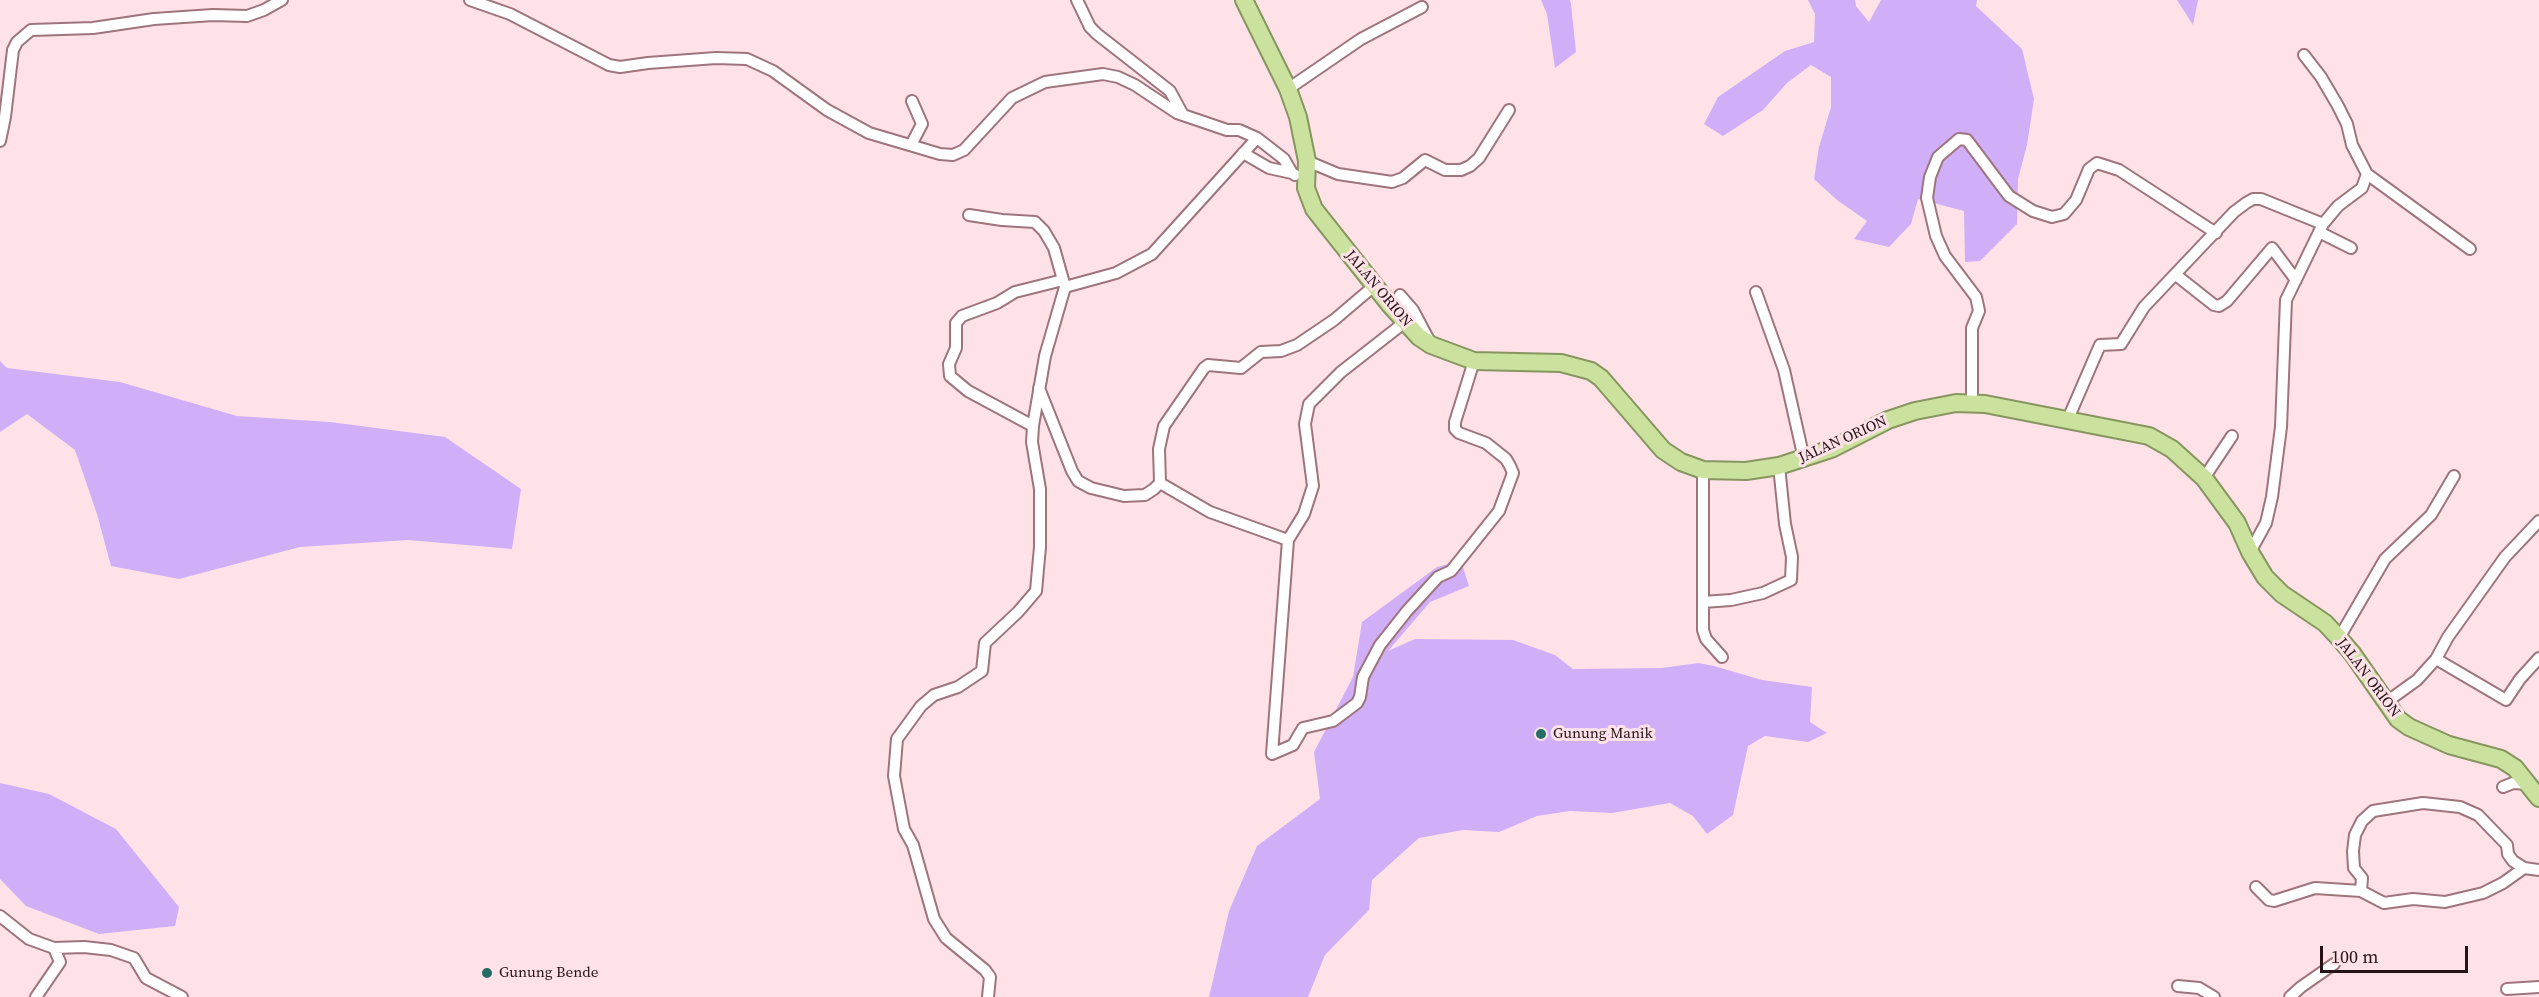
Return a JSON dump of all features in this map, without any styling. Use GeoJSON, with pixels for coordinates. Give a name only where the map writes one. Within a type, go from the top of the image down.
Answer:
{"type":"FeatureCollection","features":[{"type":"Feature","properties":{"kind":"highway","name":"JALAN ORION"},"geometry":{"type":"LineString","coordinates":[[1244,0],[1288,89],[1305,140],[1306,188],[1314,209],[1374,286],[1419,337],[1431,345],[1474,361],[1561,363],[1591,371],[1601,378],[1663,450],[1681,462],[1703,470],[1746,471],[1779,466],[1831,449],[1888,420],[1915,411],[1956,403],[1972,403],[2068,419],[2148,436],[2172,449],[2204,478],[2237,523],[2250,552],[2265,577],[2282,594],[2325,624],[2339,638],[2398,719],[2409,727],[2449,745],[2500,759],[2515,768],[2539,798]]}},
{"type":"Feature","properties":{"kind":"street"},"geometry":{"type":"LineString","coordinates":[[0,141],[13,50],[17,42],[31,30],[93,28],[154,19],[213,15],[247,16],[282,0]]}},
{"type":"Feature","properties":{"kind":"street"},"geometry":{"type":"LineString","coordinates":[[470,0],[510,14],[609,65],[620,67],[716,58],[747,59],[773,71],[827,110],[868,133],[940,154],[957,154],[963,150],[1012,98],[1045,82],[1103,74],[1118,77],[1135,85],[1168,109],[1227,129],[1239,130],[1257,138],[1284,159],[1292,173],[1306,188]]}},
{"type":"Feature","properties":{"kind":"street"},"geometry":{"type":"LineString","coordinates":[[1077,0],[1090,27],[1170,91],[1183,115]]}},
{"type":"Feature","properties":{"kind":"street"},"geometry":{"type":"LineString","coordinates":[[1288,89],[1361,39],[1422,7]]}},
{"type":"Feature","properties":{"kind":"street"},"geometry":{"type":"LineString","coordinates":[[2304,55],[2321,77],[2338,106],[2347,124],[2352,145],[2367,174],[2470,249]]}},
{"type":"Feature","properties":{"kind":"street"},"geometry":{"type":"LineString","coordinates":[[910,145],[922,124],[912,101]]}},
{"type":"Feature","properties":{"kind":"street"},"geometry":{"type":"LineString","coordinates":[[1307,161],[1338,174],[1392,182],[1403,178],[1425,160],[1445,170],[1461,170],[1479,158],[1509,110]]}},
{"type":"Feature","properties":{"kind":"street"},"geometry":{"type":"LineString","coordinates":[[1033,426],[968,391],[950,376],[949,364],[956,348],[956,323],[962,316],[997,303],[1006,295],[1116,273],[1152,254],[1257,138]]}},
{"type":"Feature","properties":{"kind":"street"},"geometry":{"type":"LineString","coordinates":[[1972,403],[1972,328],[1979,311],[1978,306],[1976,297],[1945,256],[1936,236],[1927,198],[1930,177],[1938,157],[1950,146],[1959,140],[1967,140],[2009,196],[2033,211],[2052,217],[2064,214],[2076,200],[2089,170],[2097,163],[2119,170],[2216,233]]}},
{"type":"Feature","properties":{"kind":"street"},"geometry":{"type":"LineString","coordinates":[[1244,153],[1269,168],[1292,173]]}},
{"type":"Feature","properties":{"kind":"street"},"geometry":{"type":"LineString","coordinates":[[2250,552],[2266,523],[2272,497],[2281,427],[2286,300],[2321,228],[2338,206],[2362,188],[2367,174]]}},
{"type":"Feature","properties":{"kind":"street"},"geometry":{"type":"LineString","coordinates":[[2068,419],[2100,345],[2121,344],[2144,307],[2234,212],[2253,200],[2261,199],[2321,228],[2351,248]]}},
{"type":"Feature","properties":{"kind":"street"},"geometry":{"type":"LineString","coordinates":[[969,215],[1035,222],[1044,231],[1054,248],[1064,283],[1038,388],[1033,426],[1032,442],[1040,489],[1040,547],[1036,591],[986,643],[982,671],[958,687],[934,695],[921,706],[897,739],[894,776],[904,829],[913,845],[934,919],[946,938],[985,970],[990,977],[988,997]]}},
{"type":"Feature","properties":{"kind":"street"},"geometry":{"type":"LineString","coordinates":[[2176,275],[2218,307],[2227,301],[2272,248],[2296,279]]}},
{"type":"Feature","properties":{"kind":"street"},"geometry":{"type":"LineString","coordinates":[[1038,388],[1078,481],[1091,488],[1124,496],[1145,495],[1160,483],[1161,433],[1170,416],[1204,368],[1208,365],[1240,368],[1261,352],[1281,351],[1297,345],[1334,320],[1374,286]]}},
{"type":"Feature","properties":{"kind":"street"},"geometry":{"type":"LineString","coordinates":[[1756,292],[1784,370],[1804,459]]}},
{"type":"Feature","properties":{"kind":"street"},"geometry":{"type":"LineString","coordinates":[[1400,295],[1423,325],[1431,345]]}},
{"type":"Feature","properties":{"kind":"street"},"geometry":{"type":"LineString","coordinates":[[1405,322],[1341,372],[1309,404],[1305,424],[1313,486],[1304,514],[1288,540],[1272,754],[1293,745],[1303,728],[1333,721],[1357,703],[1364,677],[1380,645],[1438,577],[1451,571],[1499,512],[1514,473],[1506,459],[1486,443],[1459,434],[1455,429],[1455,422],[1474,361]]}},
{"type":"Feature","properties":{"kind":"street"},"geometry":{"type":"LineString","coordinates":[[2204,478],[2232,436]]}},
{"type":"Feature","properties":{"kind":"street"},"geometry":{"type":"LineString","coordinates":[[1703,602],[1731,600],[1763,593],[1791,580],[1792,557],[1785,524],[1779,466]]}},
{"type":"Feature","properties":{"kind":"street"},"geometry":{"type":"LineString","coordinates":[[1703,470],[1703,630],[1706,639],[1722,657]]}},
{"type":"Feature","properties":{"kind":"street"},"geometry":{"type":"LineString","coordinates":[[2339,638],[2385,559],[2431,515],[2454,476]]}},
{"type":"Feature","properties":{"kind":"street"},"geometry":{"type":"LineString","coordinates":[[1160,483],[1210,512],[1288,540]]}},
{"type":"Feature","properties":{"kind":"street"},"geometry":{"type":"LineString","coordinates":[[2385,703],[2417,680],[2436,659],[2448,638],[2505,557],[2539,521]]}},
{"type":"Feature","properties":{"kind":"street"},"geometry":{"type":"LineString","coordinates":[[2436,659],[2506,700],[2520,679],[2539,658]]}},
{"type":"Feature","properties":{"kind":"street"},"geometry":{"type":"LineString","coordinates":[[2503,787],[2513,783],[2528,784]]}},
{"type":"Feature","properties":{"kind":"street"},"geometry":{"type":"LineString","coordinates":[[2361,891],[2362,878],[2354,868],[2353,851],[2355,835],[2362,821],[2373,811],[2413,804],[2460,807],[2478,815],[2507,845],[2513,861],[2524,868],[2539,870]]}},
{"type":"Feature","properties":{"kind":"street"},"geometry":{"type":"LineString","coordinates":[[2256,886],[2269,900],[2274,901],[2315,888],[2361,891],[2384,903],[2412,899],[2445,902],[2483,893],[2503,883],[2524,868]]}},
{"type":"Feature","properties":{"kind":"street"},"geometry":{"type":"LineString","coordinates":[[0,916],[29,939],[54,948],[84,946],[111,950],[134,958],[146,978],[182,997]]}},
{"type":"Feature","properties":{"kind":"street"},"geometry":{"type":"LineString","coordinates":[[36,997],[60,962],[54,948]]}},
{"type":"Feature","properties":{"kind":"street"},"geometry":{"type":"LineString","coordinates":[[2290,997],[2334,964]]}},
{"type":"Feature","properties":{"kind":"street"},"geometry":{"type":"LineString","coordinates":[[2178,986],[2199,988],[2214,997]]}},
{"type":"Feature","properties":{"kind":"street"},"geometry":{"type":"LineString","coordinates":[[2507,989],[2539,987]]}},
{"type":"Feature","properties":{"kind":"shaded area"},"geometry":{"type":"Polygon","coordinates":[[[1541,0],[1570,0],[1571,4],[1576,52],[1555,68],[1547,14],[1541,0]]]}},
{"type":"Feature","properties":{"kind":"shaded area"},"geometry":{"type":"Polygon","coordinates":[[[1808,0],[1855,0],[1856,6],[1869,22],[1881,0],[1977,0],[1976,6],[2022,49],[2034,99],[2027,145],[2018,179],[2017,224],[1980,261],[1965,262],[1964,211],[1918,199],[1911,224],[1889,247],[1854,239],[1867,221],[1837,200],[1814,179],[1819,147],[1831,107],[1831,77],[1811,65],[1787,83],[1763,110],[1723,136],[1704,124],[1718,97],[1785,51],[1814,42],[1815,14],[1808,0]]]}},
{"type":"Feature","properties":{"kind":"shaded area"},"geometry":{"type":"Polygon","coordinates":[[[2177,0],[2198,0],[2193,25],[2177,0]]]}},
{"type":"Feature","properties":{"kind":"shaded area"},"geometry":{"type":"Polygon","coordinates":[[[0,361],[7,368],[120,382],[237,416],[330,422],[445,437],[521,489],[512,549],[408,540],[300,547],[179,579],[111,566],[97,514],[75,450],[27,414],[0,432],[0,361]]]}},
{"type":"Feature","properties":{"kind":"shaded area"},"geometry":{"type":"Polygon","coordinates":[[[1461,561],[1469,586],[1430,602],[1388,651],[1415,639],[1513,640],[1555,655],[1573,669],[1662,668],[1698,663],[1762,680],[1812,687],[1810,722],[1827,733],[1808,742],[1765,736],[1748,746],[1733,815],[1707,834],[1693,816],[1670,803],[1612,813],[1570,811],[1537,816],[1499,832],[1463,830],[1419,838],[1372,880],[1369,910],[1325,955],[1308,997],[1209,997],[1229,911],[1257,846],[1320,799],[1314,752],[1353,677],[1362,622],[1437,567],[1461,561]]]}},
{"type":"Feature","properties":{"kind":"shaded area"},"geometry":{"type":"Polygon","coordinates":[[[0,783],[49,794],[116,829],[179,907],[175,926],[99,934],[26,906],[0,879],[0,783]]]}},
{"type":"Feature","properties":{"kind":"place","name":"Gunung Manik"},"geometry":{"type":"Point","coordinates":[1541,734]}},
{"type":"Feature","properties":{"kind":"place","name":"Gunung Bende"},"geometry":{"type":"Point","coordinates":[487,973]}}]}
